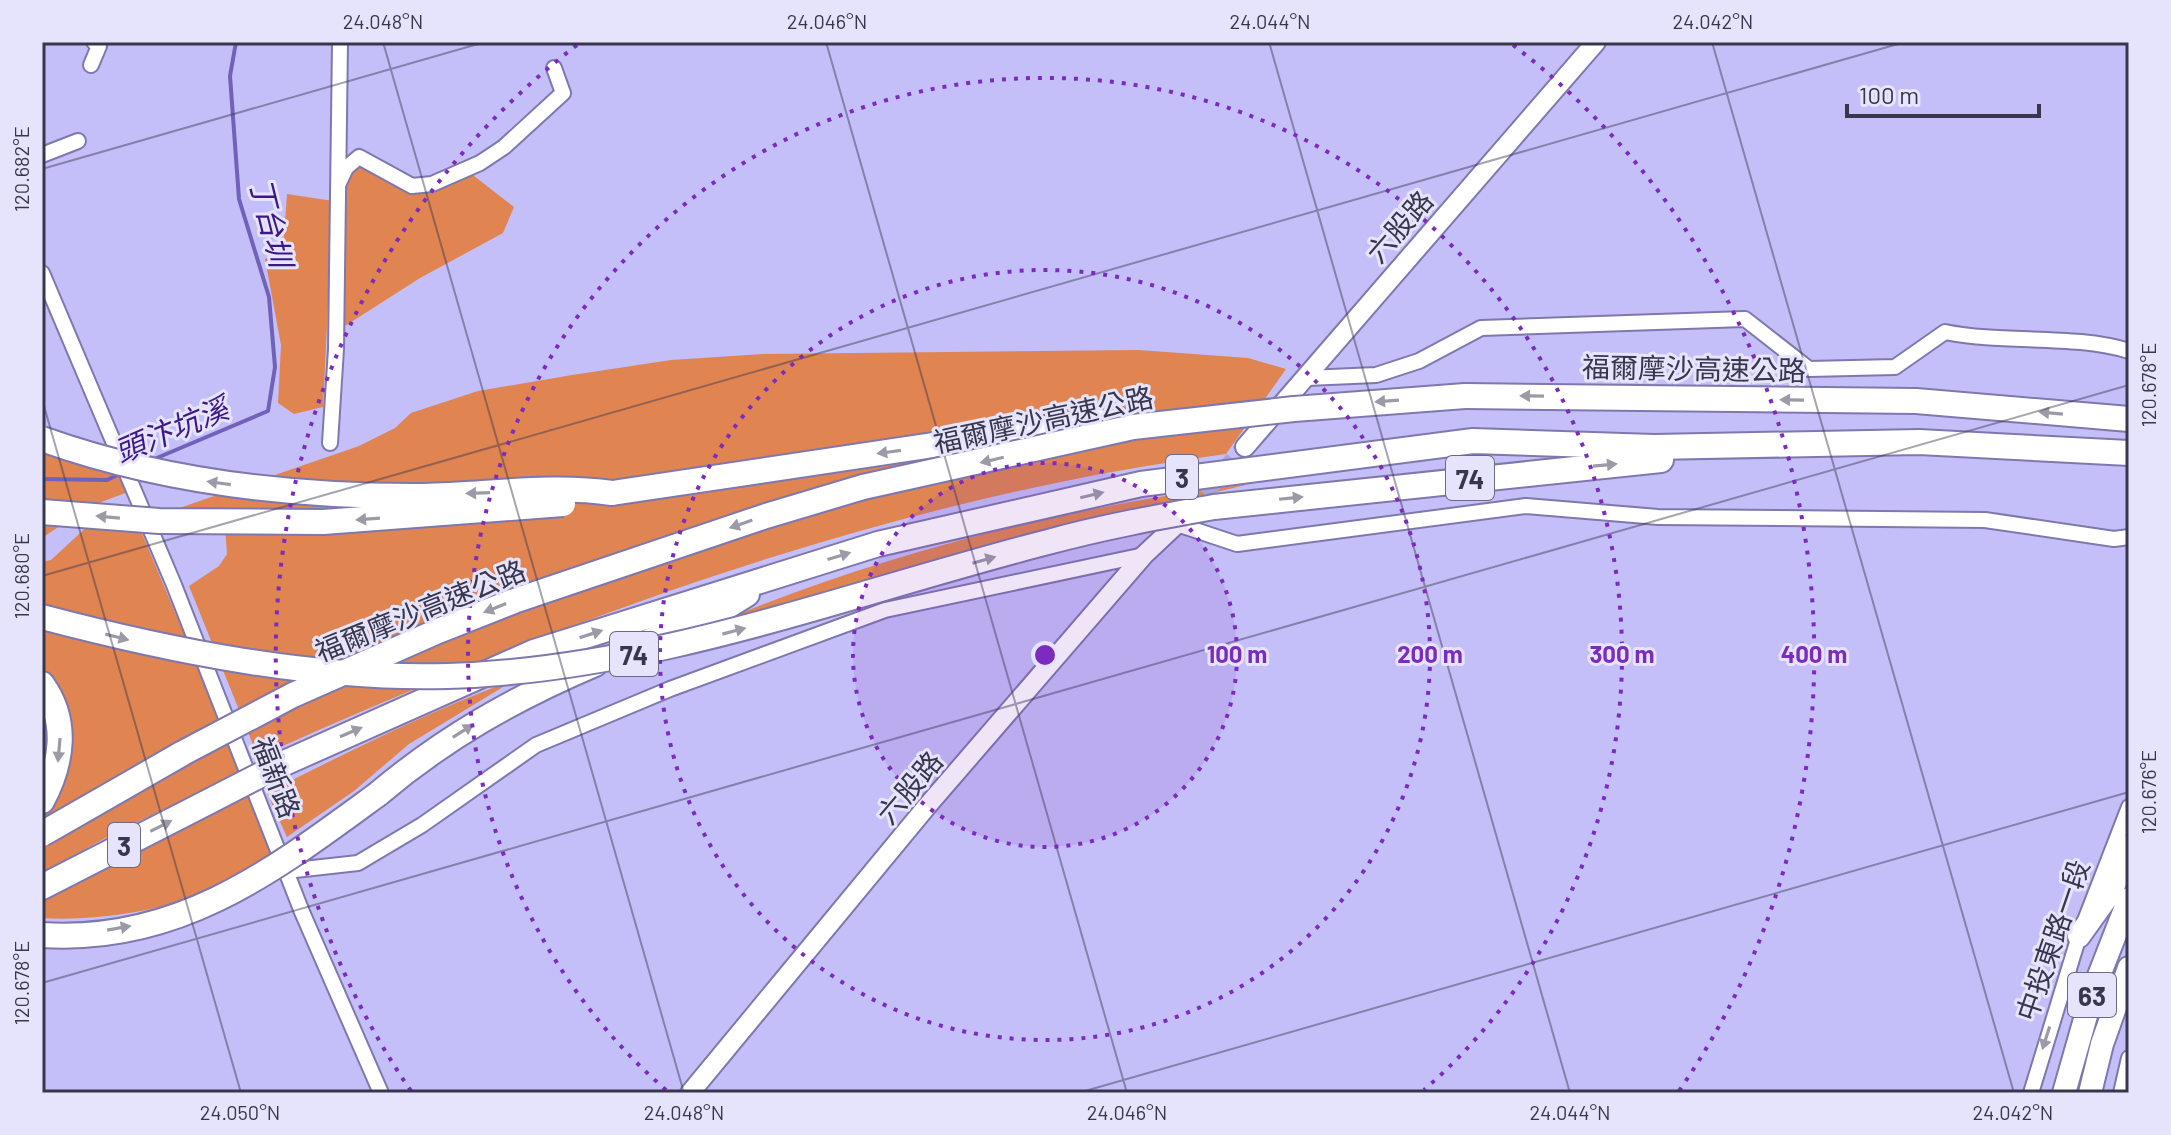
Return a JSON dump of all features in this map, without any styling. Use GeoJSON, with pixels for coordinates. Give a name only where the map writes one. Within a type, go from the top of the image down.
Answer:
{"type":"FeatureCollection","features":[{"type":"Feature","properties":{"kind":"highway","name":"福爾摩沙高速公路"},"geometry":{"type":"LineString","coordinates":[[42,834],[183,753],[293,695],[514,601],[766,516],[863,487],[1133,427],[1294,409],[1465,396],[1916,401],[2129,419]]}},
{"type":"Feature","properties":{"kind":"highway"},"geometry":{"type":"LineString","coordinates":[[42,512],[159,521],[323,522],[516,509],[559,505],[612,493],[1094,421],[1133,427]]}},
{"type":"Feature","properties":{"kind":"highway"},"geometry":{"type":"LineString","coordinates":[[42,439],[135,468],[277,490],[425,496],[581,488],[612,493]]}},
{"type":"Feature","properties":{"kind":"highway","name":"3"},"geometry":{"type":"LineString","coordinates":[[42,887],[280,765],[534,652],[878,544],[1125,487],[1282,463],[1473,441],[1654,447],[1919,442],[2129,453]]}},
{"type":"Feature","properties":{"kind":"highway","name":"74"},"geometry":{"type":"LineString","coordinates":[[42,617],[125,639],[220,658],[406,676],[449,676],[581,663],[680,645],[1127,522],[1214,507],[1482,476],[1675,460],[1725,445]]}},
{"type":"Feature","properties":{"kind":"highway"},"geometry":{"type":"LineString","coordinates":[[42,935],[75,935],[165,920],[212,904],[263,875],[378,794],[424,755],[527,693],[718,612],[782,573]]}},
{"type":"Feature","properties":{"kind":"highway"},"geometry":{"type":"LineString","coordinates":[[42,684],[51,696],[59,724],[60,749],[54,778],[42,801]]}},
{"type":"Feature","properties":{"kind":"main road"},"geometry":{"type":"LineString","coordinates":[[2079,936],[2112,890],[2129,846]]}},
{"type":"Feature","properties":{"kind":"main road","name":"63"},"geometry":{"type":"LineString","coordinates":[[2064,1093],[2093,991],[2129,899]]}},
{"type":"Feature","properties":{"kind":"main road","name":"63"},"geometry":{"type":"LineString","coordinates":[[2090,1093],[2129,968]]}},
{"type":"Feature","properties":{"kind":"street"},"geometry":{"type":"LineString","coordinates":[[91,65],[99,46],[94,42]]}},
{"type":"Feature","properties":{"kind":"street"},"geometry":{"type":"LineString","coordinates":[[330,443],[336,349],[340,42]]}},
{"type":"Feature","properties":{"kind":"street","name":"六股路"},"geometry":{"type":"LineString","coordinates":[[1245,447],[1596,42]]}},
{"type":"Feature","properties":{"kind":"street"},"geometry":{"type":"LineString","coordinates":[[337,185],[346,168],[359,157],[412,186],[432,184],[480,163],[563,93],[554,68]]}},
{"type":"Feature","properties":{"kind":"street"},"geometry":{"type":"LineString","coordinates":[[42,155],[78,141]]}},
{"type":"Feature","properties":{"kind":"street","name":"福新路"},"geometry":{"type":"LineString","coordinates":[[42,273],[174,585],[286,871],[381,1093]]}},
{"type":"Feature","properties":{"kind":"street"},"geometry":{"type":"LineString","coordinates":[[1307,378],[1376,375],[1419,361],[1481,328],[1729,319],[1745,319],[1809,369],[1895,367],[1945,332],[1978,339],[2052,342],[2129,351]]}},
{"type":"Feature","properties":{"kind":"street"},"geometry":{"type":"LineString","coordinates":[[42,432],[58,442],[123,466]]}},
{"type":"Feature","properties":{"kind":"street"},"geometry":{"type":"LineString","coordinates":[[1177,524],[1237,544],[1526,506],[1658,517],[1985,520],[2114,539],[2129,537]]}},
{"type":"Feature","properties":{"kind":"street","name":"六股路"},"geometry":{"type":"LineString","coordinates":[[690,1093],[928,805],[1144,555],[1177,524]]}},
{"type":"Feature","properties":{"kind":"street"},"geometry":{"type":"LineString","coordinates":[[286,871],[358,863],[422,825],[536,745],[670,689],[885,610],[1144,555]]}},
{"type":"Feature","properties":{"kind":"street","name":"中投東路一段"},"geometry":{"type":"LineString","coordinates":[[2031,1093],[2079,936],[2129,807]]}},
{"type":"Feature","properties":{"kind":"street"},"geometry":{"type":"LineString","coordinates":[[2121,1093],[2129,1058]]}},
{"type":"Feature","properties":{"kind":"shaded area"},"geometry":{"type":"Polygon","coordinates":[[[364,164],[394,185],[415,191],[469,172],[514,207],[503,233],[420,278],[345,326],[342,188],[350,170],[364,164]]]}},
{"type":"Feature","properties":{"kind":"shaded area"},"geometry":{"type":"Polygon","coordinates":[[[287,194],[333,201],[323,407],[294,414],[278,403],[281,345],[265,259],[283,250],[287,194]]]}},
{"type":"Feature","properties":{"kind":"shaded area"},"geometry":{"type":"Polygon","coordinates":[[[1139,350],[1248,358],[1286,369],[1226,454],[1100,474],[976,501],[853,533],[731,570],[492,657],[258,757],[189,586],[219,566],[227,554],[224,513],[165,513],[359,446],[395,428],[411,413],[478,391],[572,375],[671,360],[763,354],[1139,350]]]}},
{"type":"Feature","properties":{"kind":"shaded area"},"geometry":{"type":"Polygon","coordinates":[[[42,450],[114,468],[128,492],[88,507],[42,538],[42,450]]]}},
{"type":"Feature","properties":{"kind":"shaded area"},"geometry":{"type":"Polygon","coordinates":[[[1250,484],[1073,526],[688,635],[824,582],[964,539],[1106,506],[1250,484]]]}},
{"type":"Feature","properties":{"kind":"shaded area"},"geometry":{"type":"Polygon","coordinates":[[[130,505],[237,760],[270,854],[229,882],[187,900],[138,912],[87,918],[42,918],[42,899],[209,788],[116,832],[42,873],[42,562],[51,560],[92,522],[130,505]]]}},
{"type":"Feature","properties":{"kind":"shaded area"},"geometry":{"type":"Polygon","coordinates":[[[516,679],[409,744],[354,791],[287,837],[267,793],[390,732],[516,679]]]}},
{"type":"Feature","properties":{"kind":"waterway","name":"丁台圳"},"geometry":{"type":"LineString","coordinates":[[152,460],[268,411],[275,367],[269,297],[239,199],[230,76],[236,42]]}},
{"type":"Feature","properties":{"kind":"waterway","name":"頭汴坑溪"},"geometry":{"type":"LineString","coordinates":[[42,479],[107,480],[122,473]]}},
{"type":"Feature","properties":{"kind":"tunnel"},"geometry":{"type":"LineString","coordinates":[[1186,514],[1245,447]]}}]}
